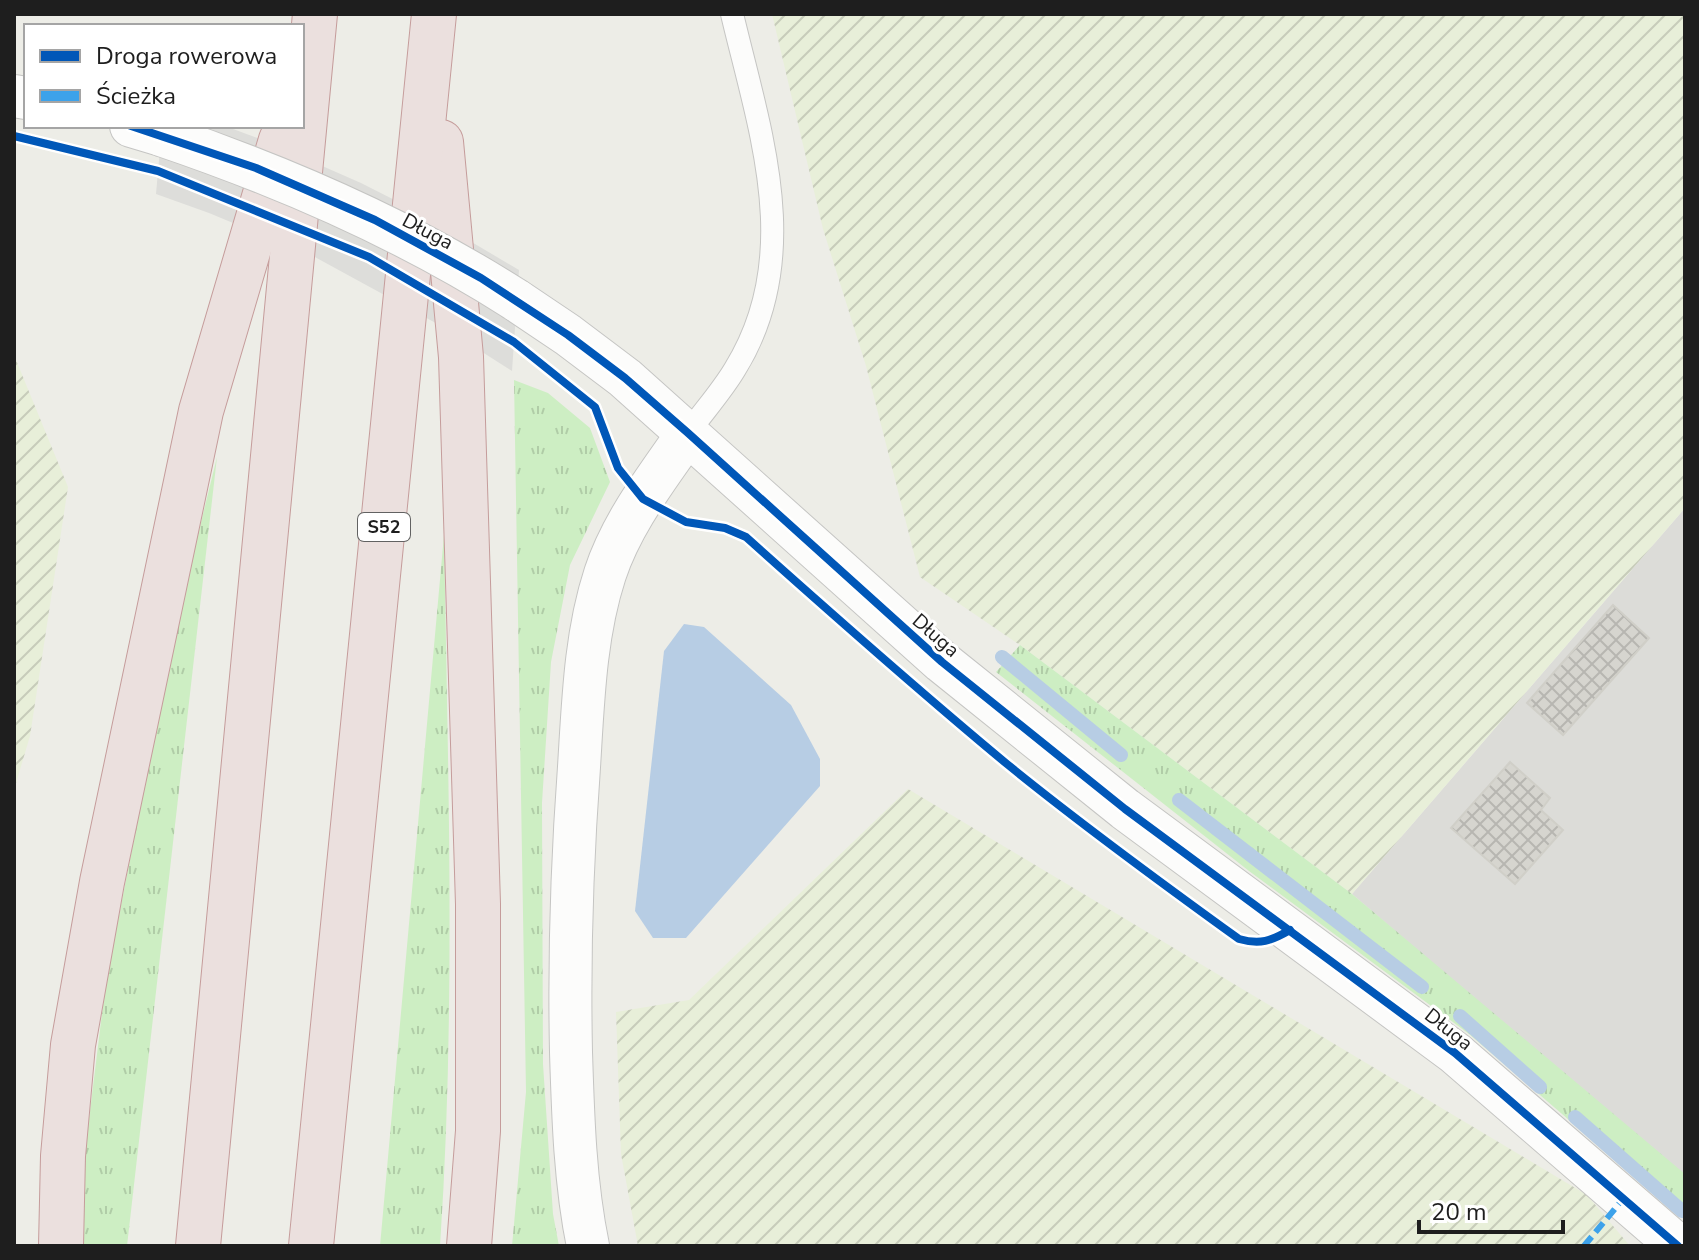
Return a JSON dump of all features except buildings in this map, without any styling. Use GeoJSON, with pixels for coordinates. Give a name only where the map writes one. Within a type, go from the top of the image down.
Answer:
{"type":"FeatureCollection","features":[{"type":"Feature","properties":{"kind":"highway","name":"S52"},"geometry":{"type":"LineString","coordinates":[[311,1246],[433,27]]}},
{"type":"Feature","properties":{"kind":"highway"},"geometry":{"type":"LineString","coordinates":[[433,27],[461,357],[469,536],[478,904],[478,1131],[469,1246]]}},
{"type":"Feature","properties":{"kind":"highway"},"geometry":{"type":"LineString","coordinates":[[304,103],[310,38]]}},
{"type":"Feature","properties":{"kind":"highway"},"geometry":{"type":"LineString","coordinates":[[61,1246],[63,1156],[73,1045],[102,882],[201,411],[284,128]]}},
{"type":"Feature","properties":{"kind":"highway"},"geometry":{"type":"LineString","coordinates":[[198,1246],[302,128]]}},
{"type":"Feature","properties":{"kind":"street","name":"Długa"},"geometry":{"type":"LineString","coordinates":[[146,130],[256,168],[375,220],[481,278],[568,335],[625,378],[688,433],[942,662],[1125,809],[1455,1053],[1678,1246]]}},
{"type":"Feature","properties":{"kind":"street"},"geometry":{"type":"LineString","coordinates":[[588,1246],[573,1121],[570,1009],[573,845],[588,654],[601,588],[616,547],[643,499],[688,433]]}},
{"type":"Feature","properties":{"kind":"lane"},"geometry":{"type":"LineString","coordinates":[[688,433],[735,369],[754,331],[769,282],[774,222],[767,162],[732,14]]}},
{"type":"Feature","properties":{"kind":"shaded area"},"geometry":{"type":"Polygon","coordinates":[[[1685,508],[1685,1179],[1352,894],[1685,508]]]}},
{"type":"Feature","properties":{"kind":"green space"},"geometry":{"type":"Polygon","coordinates":[[[772,14],[1685,14],[1685,508],[1352,894],[1020,645],[920,577],[866,366],[823,229],[772,14]]]}},
{"type":"Feature","properties":{"kind":"green space"},"geometry":{"type":"Polygon","coordinates":[[[14,355],[68,487],[30,736],[14,790],[14,355]]]}},
{"type":"Feature","properties":{"kind":"green space"},"geometry":{"type":"Polygon","coordinates":[[[514,380],[548,393],[590,428],[610,482],[570,565],[551,662],[542,803],[543,1064],[553,1214],[559,1246],[512,1246],[526,1092],[514,380]]]}},
{"type":"Feature","properties":{"kind":"green space"},"geometry":{"type":"Polygon","coordinates":[[[217,457],[127,1246],[82,1246],[83,1168],[106,981],[178,616],[217,457]]]}},
{"type":"Feature","properties":{"kind":"green space"},"geometry":{"type":"Polygon","coordinates":[[[444,535],[449,980],[440,1246],[380,1246],[444,535]]]}},
{"type":"Feature","properties":{"kind":"green space"},"geometry":{"type":"Polygon","coordinates":[[[1020,645],[1352,894],[1685,1174],[1685,1220],[1469,1034],[1249,871],[996,672],[1020,645]]]}},
{"type":"Feature","properties":{"kind":"green space"},"geometry":{"type":"Polygon","coordinates":[[[908,789],[1587,1195],[1630,1246],[638,1246],[621,1154],[616,1012],[689,1000],[908,789]]]}},
{"type":"Feature","properties":{"kind":"water"},"geometry":{"type":"Polygon","coordinates":[[[684,624],[704,627],[791,705],[820,759],[820,786],[686,938],[653,938],[635,911],[664,651],[684,624]]]}},
{"type":"Feature","properties":{"kind":"pier"},"geometry":{"type":"Polygon","coordinates":[[[162,128],[230,128],[361,183],[436,221],[519,270],[512,371],[443,327],[313,256],[156,194],[162,128]]]}},
{"type":"Feature","properties":{"kind":"waterway"},"geometry":{"type":"LineString","coordinates":[[1002,657],[1121,755]]}},
{"type":"Feature","properties":{"kind":"waterway"},"geometry":{"type":"LineString","coordinates":[[1179,800],[1422,987]]}},
{"type":"Feature","properties":{"kind":"waterway"},"geometry":{"type":"LineString","coordinates":[[1460,1016],[1540,1087]]}},
{"type":"Feature","properties":{"kind":"waterway"},"geometry":{"type":"LineString","coordinates":[[1575,1117],[1682,1211]]}},
{"type":"Feature","properties":{"kind":"marked path"},"geometry":{"type":"LineString","coordinates":[[1584,1246],[1623,1199]]}},
{"type":"Feature","properties":{"kind":"cycle path"},"geometry":{"type":"LineString","coordinates":[[137,128],[256,168],[375,220],[481,278],[568,335],[625,378],[688,433],[942,662],[1125,809],[1455,1053],[1678,1246]]}},
{"type":"Feature","properties":{"kind":"cycle path"},"geometry":{"type":"LineString","coordinates":[[14,136],[158,171],[369,257],[514,342],[595,407],[618,468],[643,499],[686,522],[725,528],[746,537],[1007,764],[1239,939],[1265,941],[1290,930]]}}]}
